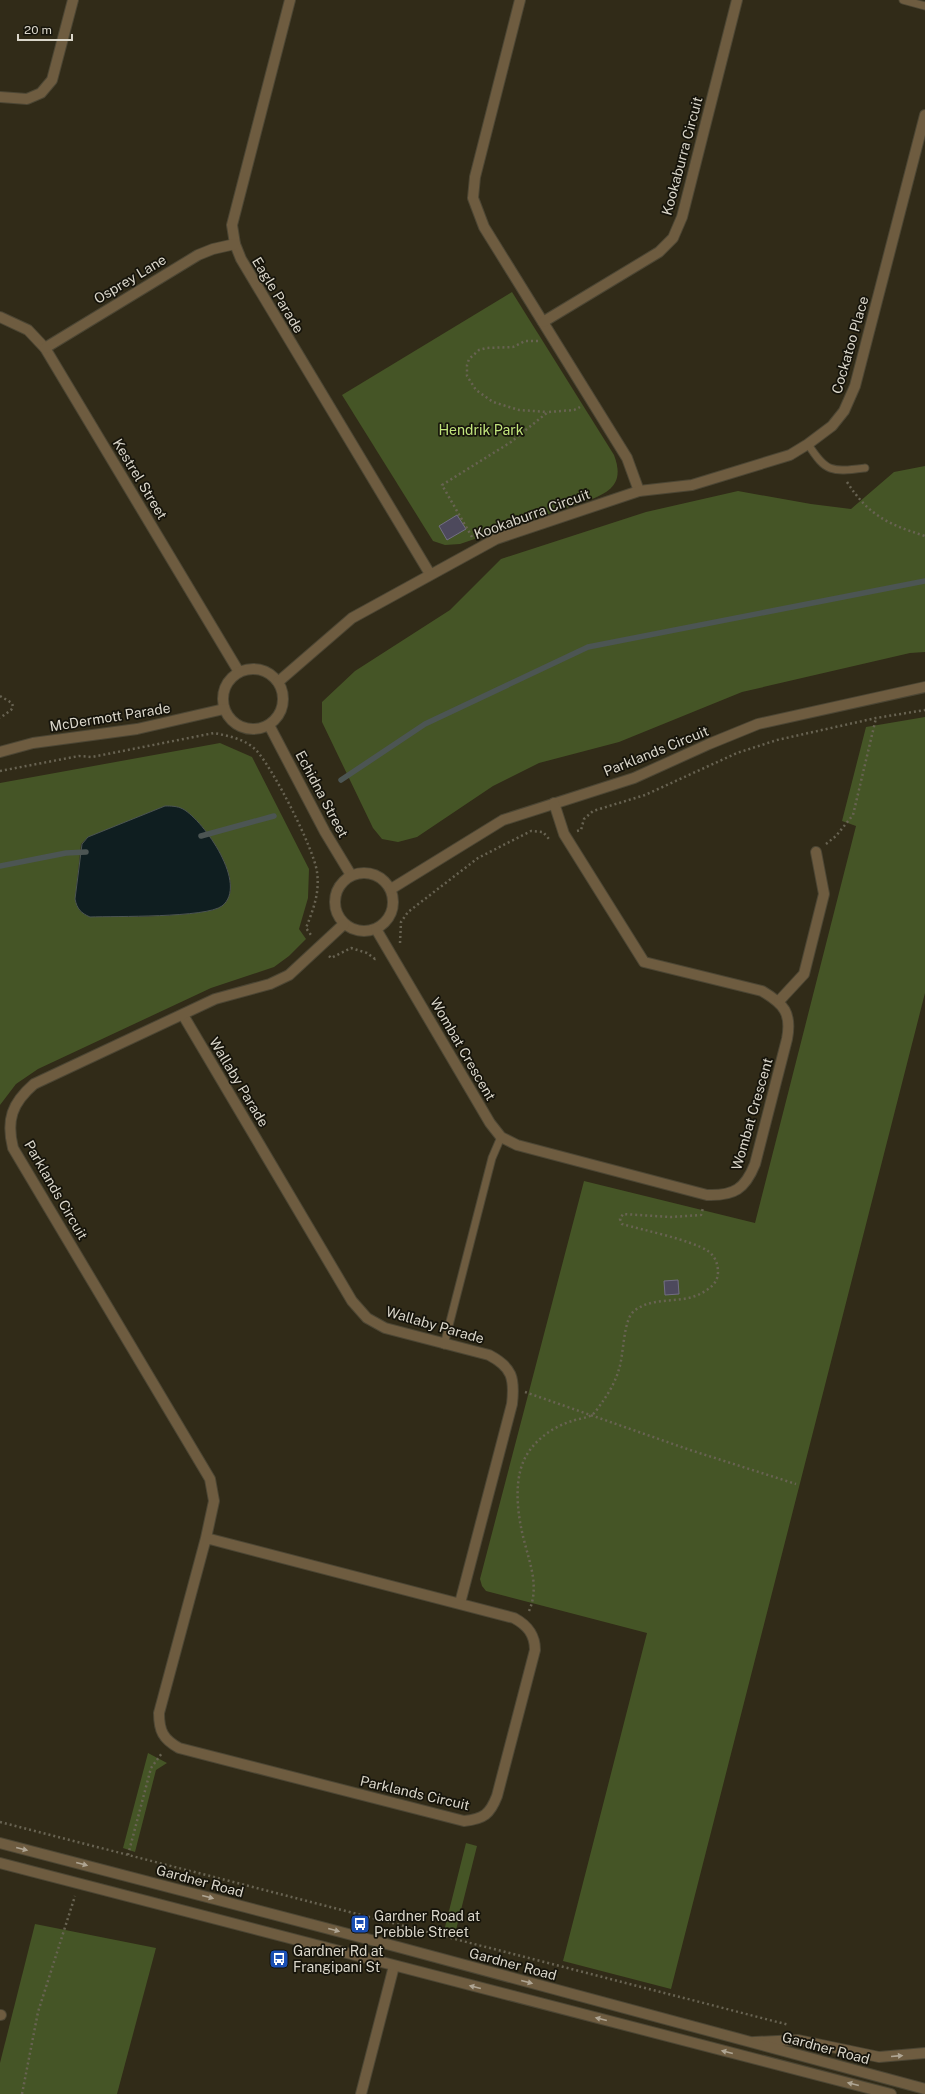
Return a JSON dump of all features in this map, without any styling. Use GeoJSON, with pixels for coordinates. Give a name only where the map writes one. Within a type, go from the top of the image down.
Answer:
{"type":"FeatureCollection","features":[{"type":"Feature","properties":{"kind":"street"},"geometry":{"type":"LineString","coordinates":[[0,97],[27,99],[41,93],[52,80],[73,0]]}},
{"type":"Feature","properties":{"kind":"street","name":"Eagle Parade"},"geometry":{"type":"LineString","coordinates":[[290,0],[232,225],[235,244],[241,259],[430,574]]}},
{"type":"Feature","properties":{"kind":"street"},"geometry":{"type":"LineString","coordinates":[[520,0],[475,177],[473,198],[484,227],[627,458],[640,491]]}},
{"type":"Feature","properties":{"kind":"street","name":"Kookaburra Circuit"},"geometry":{"type":"LineString","coordinates":[[543,322],[659,252],[673,238],[682,217],[737,0]]}},
{"type":"Feature","properties":{"kind":"street","name":"Cockatoo Place"},"geometry":{"type":"LineString","coordinates":[[640,491],[692,485],[790,455],[832,426],[844,411],[855,386],[925,115]]}},
{"type":"Feature","properties":{"kind":"street","name":"Osprey Lane"},"geometry":{"type":"LineString","coordinates":[[45,348],[198,255],[213,249],[235,244]]}},
{"type":"Feature","properties":{"kind":"street","name":"Kestrel Street"},"geometry":{"type":"LineString","coordinates":[[0,318],[28,330],[45,348],[239,672]]}},
{"type":"Feature","properties":{"kind":"street","name":"Kookaburra Circuit"},"geometry":{"type":"LineString","coordinates":[[278,682],[352,618],[496,539],[640,491]]}},
{"type":"Feature","properties":{"kind":"street"},"geometry":{"type":"LineString","coordinates":[[248,669],[265,671],[278,682],[283,698],[282,706],[275,720],[269,725],[254,730],[247,729],[232,722],[224,709],[222,700],[225,688],[232,677],[239,672],[248,669]]}},
{"type":"Feature","properties":{"kind":"street","name":"Parklands Circuit"},"geometry":{"type":"LineString","coordinates":[[391,889],[503,820],[634,778],[708,744],[758,724],[925,687]]}},
{"type":"Feature","properties":{"kind":"street","name":"McDermott Parade"},"geometry":{"type":"LineString","coordinates":[[0,752],[33,743],[137,729],[224,709]]}},
{"type":"Feature","properties":{"kind":"street","name":"Echidna Street"},"geometry":{"type":"LineString","coordinates":[[269,725],[325,832],[351,875]]}},
{"type":"Feature","properties":{"kind":"street"},"geometry":{"type":"LineString","coordinates":[[554,803],[564,834],[644,962],[762,991],[779,1001],[804,974],[824,894],[816,852]]}},
{"type":"Feature","properties":{"kind":"street"},"geometry":{"type":"LineString","coordinates":[[360,872],[378,875],[391,889],[394,898],[393,908],[387,920],[376,929],[359,931],[344,924],[338,916],[335,907],[335,898],[338,888],[351,875],[360,872]]}},
{"type":"Feature","properties":{"kind":"street","name":"Parklands Circuit"},"geometry":{"type":"LineString","coordinates":[[344,924],[289,975],[270,984],[215,999],[34,1084],[23,1094],[5,1121],[13,1148],[210,1479],[214,1501],[206,1538],[159,1713],[159,1729],[165,1739],[179,1748],[464,1822],[477,1820],[490,1811],[497,1796],[535,1650],[535,1642],[532,1633],[524,1623]]}},
{"type":"Feature","properties":{"kind":"street","name":"Wombat Crescent"},"geometry":{"type":"LineString","coordinates":[[376,929],[490,1123],[501,1137],[517,1145],[707,1194],[720,1195],[734,1192],[748,1181],[755,1164],[789,1027],[786,1012],[779,1001]]}},
{"type":"Feature","properties":{"kind":"street","name":"Wallaby Parade"},"geometry":{"type":"LineString","coordinates":[[183,1015],[352,1301],[367,1318],[385,1328],[488,1355],[500,1361],[513,1378],[514,1389],[512,1404],[460,1603]]}},
{"type":"Feature","properties":{"kind":"street"},"geometry":{"type":"LineString","coordinates":[[206,1538],[460,1603],[514,1618],[524,1623]]}},
{"type":"Feature","properties":{"kind":"street","name":"Gardner Road"},"geometry":{"type":"LineString","coordinates":[[0,1843],[406,1949],[925,2089]]}},
{"type":"Feature","properties":{"kind":"street","name":"Gardner Road"},"geometry":{"type":"LineString","coordinates":[[0,1863],[891,2094]]}},
{"type":"Feature","properties":{"kind":"street"},"geometry":{"type":"LineString","coordinates":[[360,2094],[394,1966]]}},
{"type":"Feature","properties":{"kind":"street"},"geometry":{"type":"LineString","coordinates":[[748,2042],[798,2040],[879,2057],[925,2053]]}},
{"type":"Feature","properties":{"kind":"lane"},"geometry":{"type":"LineString","coordinates":[[902,0],[925,6]]}},
{"type":"Feature","properties":{"kind":"lane"},"geometry":{"type":"LineString","coordinates":[[808,444],[816,457],[826,468],[840,471],[865,468]]}},
{"type":"Feature","properties":{"kind":"lane"},"geometry":{"type":"LineString","coordinates":[[444,1344],[492,1158],[501,1137]]}},
{"type":"Feature","properties":{"kind":"path"},"geometry":{"type":"LineString","coordinates":[[555,342],[525,341],[512,347],[486,348],[472,355],[466,365],[467,376],[476,390],[493,402],[519,410],[548,412],[574,410],[592,402]]}},
{"type":"Feature","properties":{"kind":"path"},"geometry":{"type":"LineString","coordinates":[[479,548],[442,485],[511,442],[548,412]]}},
{"type":"Feature","properties":{"kind":"path"},"geometry":{"type":"LineString","coordinates":[[840,471],[856,495],[880,518],[893,526],[925,536]]}},
{"type":"Feature","properties":{"kind":"path"},"geometry":{"type":"LineString","coordinates":[[0,696],[12,703],[13,707],[12,710],[0,718]]}},
{"type":"Feature","properties":{"kind":"path"},"geometry":{"type":"LineString","coordinates":[[0,770],[79,756],[92,756],[214,734],[229,736],[246,743],[256,750],[269,768],[311,850],[317,872],[318,890],[306,928],[331,958],[351,948],[367,953],[375,959],[402,942],[401,922],[408,912],[478,858],[531,832],[543,832],[549,839],[581,830],[584,819],[592,811],[645,795],[737,753],[777,740],[876,718],[925,710]]}},
{"type":"Feature","properties":{"kind":"path"},"geometry":{"type":"LineString","coordinates":[[816,852],[836,836],[853,815],[876,718]]}},
{"type":"Feature","properties":{"kind":"path"},"geometry":{"type":"LineString","coordinates":[[524,1623],[532,1605],[534,1579],[520,1523],[518,1500],[519,1479],[524,1461],[532,1447],[545,1434],[566,1423],[591,1416],[613,1385],[620,1368],[627,1323],[631,1314],[648,1303],[697,1295],[714,1284],[718,1278],[717,1261],[709,1251],[696,1245],[622,1224],[620,1219],[623,1214],[671,1217],[701,1215],[707,1194]]}},
{"type":"Feature","properties":{"kind":"path"},"geometry":{"type":"LineString","coordinates":[[514,1389],[796,1484]]}},
{"type":"Feature","properties":{"kind":"path"},"geometry":{"type":"LineString","coordinates":[[128,1855],[151,1768],[170,1743]]}},
{"type":"Feature","properties":{"kind":"path"},"geometry":{"type":"LineString","coordinates":[[0,1822],[794,2027]]}},
{"type":"Feature","properties":{"kind":"path"},"geometry":{"type":"LineString","coordinates":[[22,2094],[38,2012],[79,1883]]}},
{"type":"Feature","properties":{"kind":"green space","name":"Hendrik Park"},"geometry":{"type":"Polygon","coordinates":[[[512,292],[614,455],[618,473],[613,486],[608,491],[593,499],[460,544],[445,545],[433,541],[342,395],[512,292]]]}},
{"type":"Feature","properties":{"kind":"green space"},"geometry":{"type":"Polygon","coordinates":[[[925,466],[925,652],[910,653],[742,692],[619,742],[539,763],[493,786],[417,837],[398,842],[382,839],[373,828],[322,722],[322,702],[355,671],[450,610],[501,559],[646,512],[738,491],[811,504],[851,509],[894,472],[925,466]]]}},
{"type":"Feature","properties":{"kind":"green space"},"geometry":{"type":"Polygon","coordinates":[[[925,717],[925,993],[671,1989],[563,1961],[647,1633],[486,1591],[482,1586],[480,1579],[584,1181],[755,1223],[856,826],[842,821],[866,727],[925,717]]]}},
{"type":"Feature","properties":{"kind":"green space"},"geometry":{"type":"Polygon","coordinates":[[[220,743],[252,757],[309,869],[308,898],[299,929],[306,939],[289,956],[274,967],[211,988],[38,1069],[16,1084],[0,1105],[0,783],[220,743]],[[165,806],[88,837],[81,844],[75,899],[78,908],[84,914],[90,917],[180,915],[213,910],[222,906],[229,896],[231,884],[228,869],[221,854],[212,839],[192,816],[181,808],[165,806]]]}},
{"type":"Feature","properties":{"kind":"green space"},"geometry":{"type":"Polygon","coordinates":[[[148,1753],[167,1763],[156,1770],[135,1852],[123,1848],[148,1753]]]}},
{"type":"Feature","properties":{"kind":"green space"},"geometry":{"type":"Polygon","coordinates":[[[466,1843],[477,1846],[455,1934],[444,1931],[466,1843]]]}},
{"type":"Feature","properties":{"kind":"green space"},"geometry":{"type":"Polygon","coordinates":[[[35,1924],[156,1948],[117,2094],[0,2094],[0,2063],[35,1924]]]}},
{"type":"Feature","properties":{"kind":"shaded area"},"geometry":{"type":"Polygon","coordinates":[[[165,806],[174,806],[183,809],[202,826],[212,839],[227,869],[230,884],[229,896],[222,906],[213,910],[198,913],[159,916],[90,917],[84,914],[78,908],[75,899],[82,844],[88,837],[165,806]]]}},
{"type":"Feature","properties":{"kind":"building"},"geometry":{"type":"Polygon","coordinates":[[[457,515],[466,529],[447,540],[439,526],[457,515]]]}},
{"type":"Feature","properties":{"kind":"building"},"geometry":{"type":"Polygon","coordinates":[[[678,1280],[679,1294],[665,1295],[664,1281],[678,1280]]]}},
{"type":"Feature","properties":{"kind":"waterway"},"geometry":{"type":"LineString","coordinates":[[341,780],[425,724],[588,647],[925,581]]}},
{"type":"Feature","properties":{"kind":"waterway"},"geometry":{"type":"LineString","coordinates":[[201,836],[274,816]]}},
{"type":"Feature","properties":{"kind":"waterway"},"geometry":{"type":"LineString","coordinates":[[0,866],[66,853],[86,852]]}},
{"type":"Feature","properties":{"kind":"place","name":"Gardner Road at Prebble Street"},"geometry":{"type":"Point","coordinates":[360,1924]}},
{"type":"Feature","properties":{"kind":"place","name":"Gardner Rd at Frangipani St"},"geometry":{"type":"Point","coordinates":[279,1959]}}]}
